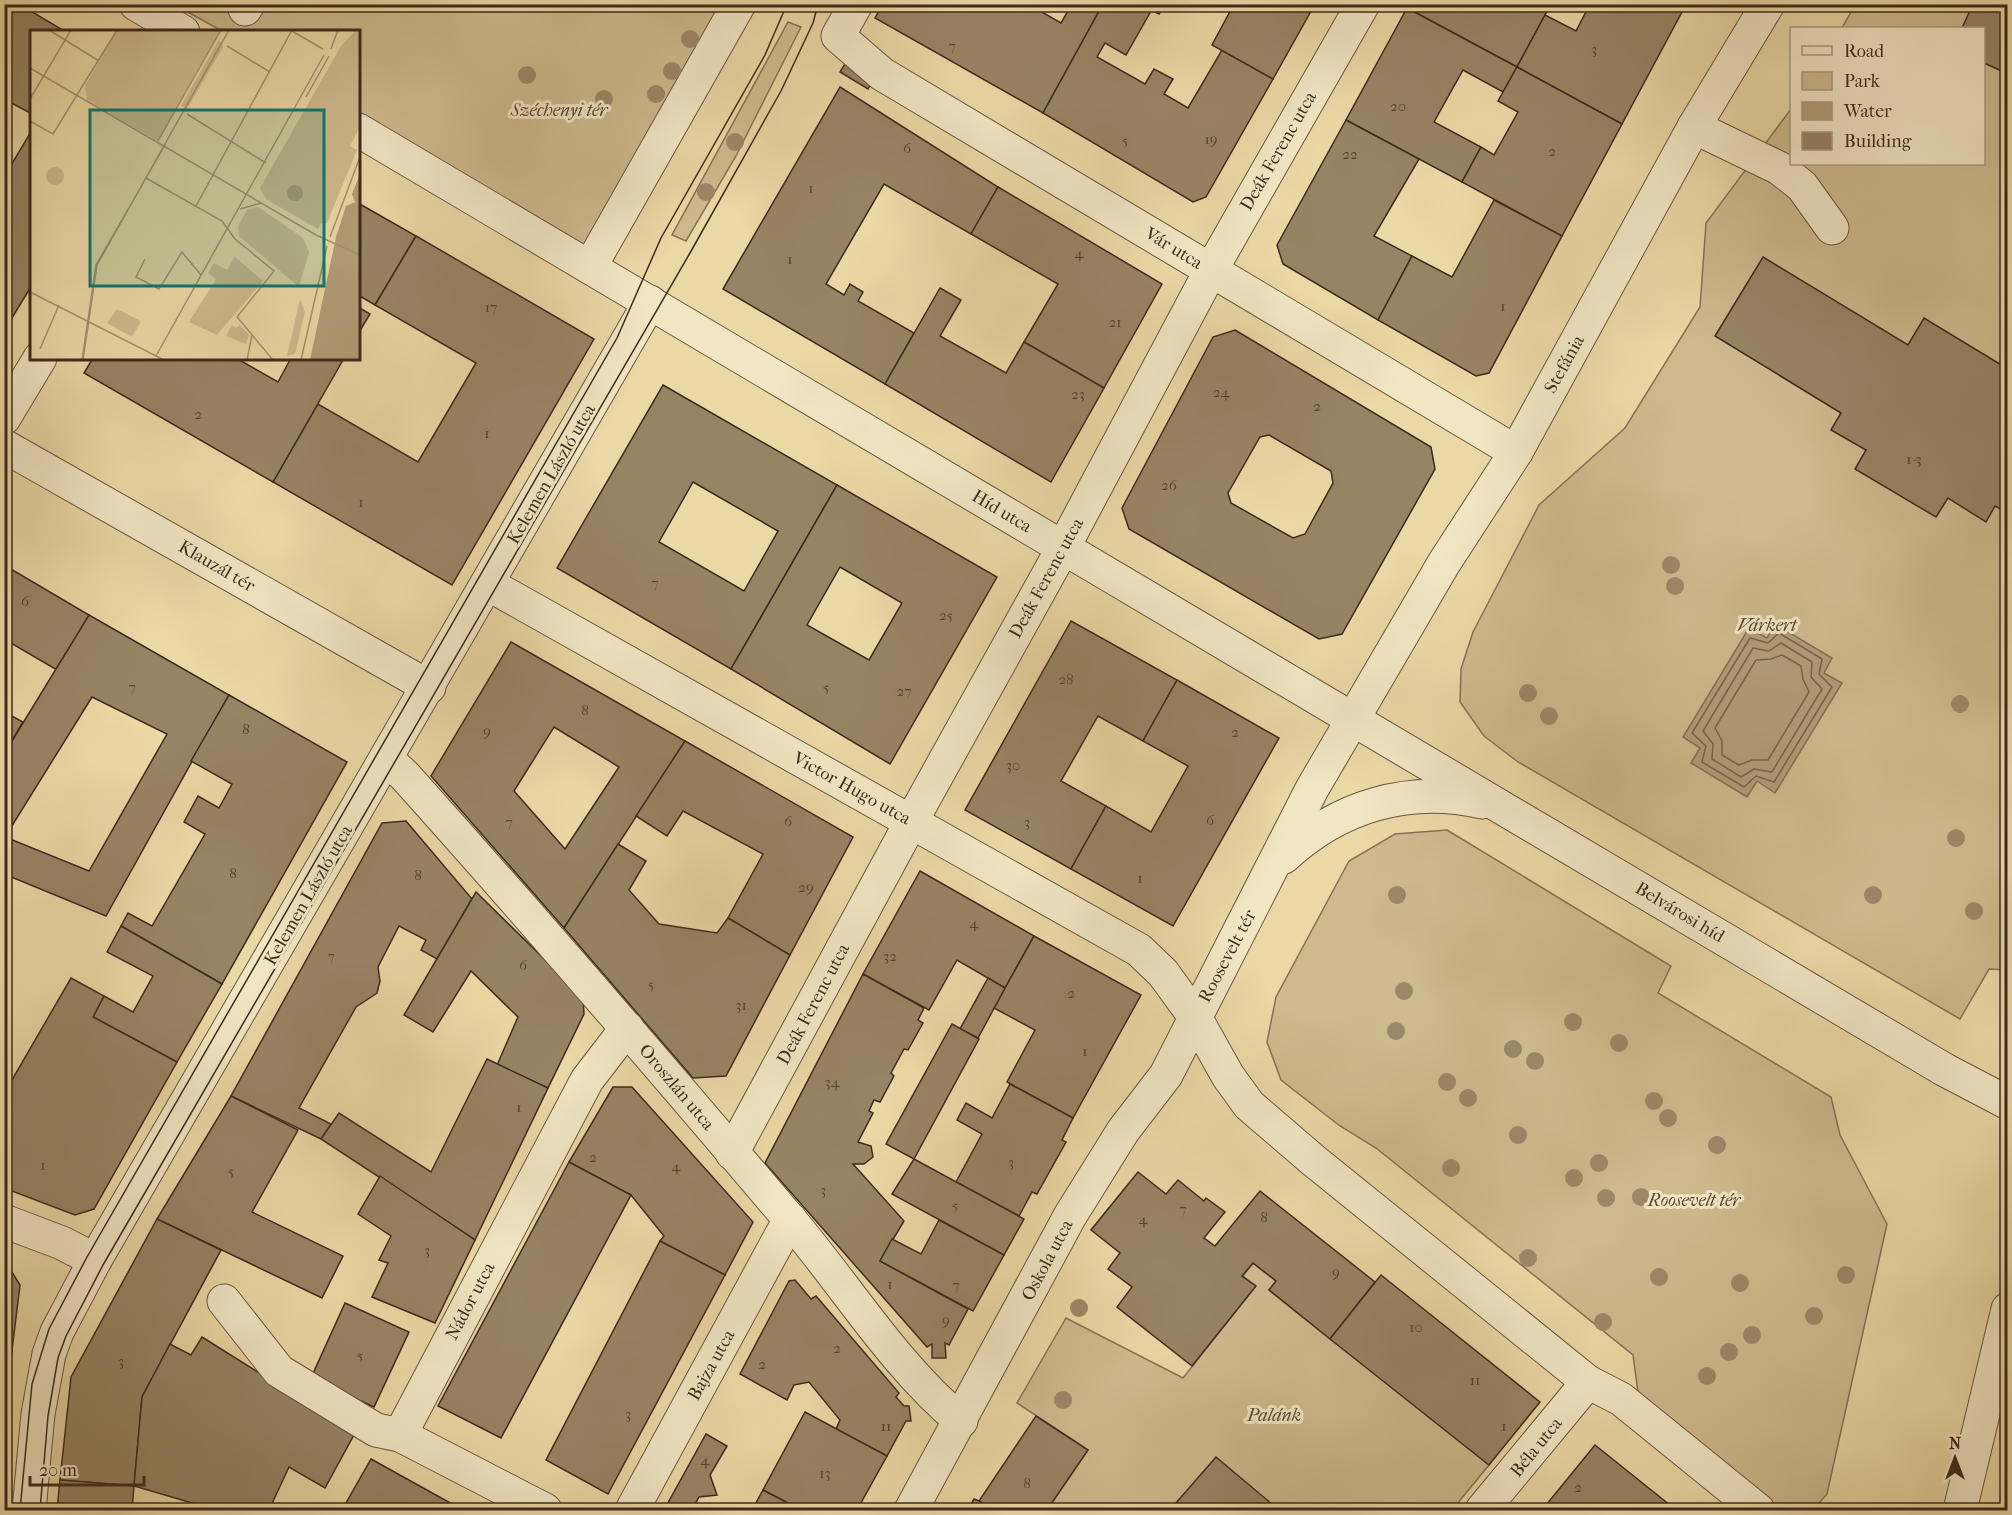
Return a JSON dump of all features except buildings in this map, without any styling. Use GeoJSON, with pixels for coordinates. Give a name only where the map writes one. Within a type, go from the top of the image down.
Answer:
{"type":"FeatureCollection","features":[{"type":"Feature","properties":{"kind":"street"},"geometry":{"type":"LineString","coordinates":[[136,4],[180,30]]}},
{"type":"Feature","properties":{"kind":"street"},"geometry":{"type":"LineString","coordinates":[[590,267],[739,4]]}},
{"type":"Feature","properties":{"kind":"street","name":"Vár utca"},"geometry":{"type":"LineString","coordinates":[[856,4],[838,36],[882,74],[1516,452]]}},
{"type":"Feature","properties":{"kind":"street","name":"Deák Ferenc utca"},"geometry":{"type":"LineString","coordinates":[[732,1153],[911,822],[1063,548],[1211,270],[1362,4]]}},
{"type":"Feature","properties":{"kind":"street","name":"Stefánia"},"geometry":{"type":"LineString","coordinates":[[1353,721],[1444,563],[1516,452],[1694,127],[1768,4]]}},
{"type":"Feature","properties":{"kind":"street"},"geometry":{"type":"LineString","coordinates":[[1694,127],[1779,168],[1802,186],[1832,228]]}},
{"type":"Feature","properties":{"kind":"street"},"geometry":{"type":"LineString","coordinates":[[360,131],[650,302]]}},
{"type":"Feature","properties":{"kind":"street","name":"Híd utca"},"geometry":{"type":"LineString","coordinates":[[650,302],[1353,721]]}},
{"type":"Feature","properties":{"kind":"street","name":"Kelemen László utca"},"geometry":{"type":"LineString","coordinates":[[29,1510],[38,1414],[49,1354],[57,1332],[95,1260],[650,302]]}},
{"type":"Feature","properties":{"kind":"street"},"geometry":{"type":"LineString","coordinates":[[4,418],[39,360]]}},
{"type":"Feature","properties":{"kind":"street","name":"Klauzál tér"},"geometry":{"type":"LineString","coordinates":[[4,446],[429,687]]}},
{"type":"Feature","properties":{"kind":"street","name":"Victor Hugo utca"},"geometry":{"type":"LineString","coordinates":[[488,584],[1139,950],[1163,973],[1195,1017]]}},
{"type":"Feature","properties":{"kind":"street","name":"Belvárosi híd"},"geometry":{"type":"LineString","coordinates":[[1353,721],[1501,806],[1945,1070],[2007,1103]]}},
{"type":"Feature","properties":{"kind":"street","name":"Roosevelt tér"},"geometry":{"type":"LineString","coordinates":[[1353,721],[1312,789],[1195,1017],[1228,1076],[1249,1105],[1312,1160],[1588,1382],[1621,1399],[1758,1510]]}},
{"type":"Feature","properties":{"kind":"street","name":"Oroszlán utca"},"geometry":{"type":"LineString","coordinates":[[387,759],[413,784],[619,1019],[790,1219],[932,1396],[961,1421]]}},
{"type":"Feature","properties":{"kind":"street","name":"Roosevelt tér"},"geometry":{"type":"LineString","coordinates":[[1275,865],[1327,824],[1360,808],[1407,796],[1454,796],[1501,806]]}},
{"type":"Feature","properties":{"kind":"street","name":"Oskola utca"},"geometry":{"type":"LineString","coordinates":[[911,1510],[1070,1216],[1123,1131],[1166,1075],[1195,1017]]}},
{"type":"Feature","properties":{"kind":"street"},"geometry":{"type":"LineString","coordinates":[[526,1171],[570,1082],[619,1019]]}},
{"type":"Feature","properties":{"kind":"street","name":"Nádor utca"},"geometry":{"type":"LineString","coordinates":[[399,1435],[619,1019]]}},
{"type":"Feature","properties":{"kind":"street","name":"Bajza utca"},"geometry":{"type":"LineString","coordinates":[[632,1510],[790,1219]]}},
{"type":"Feature","properties":{"kind":"street"},"geometry":{"type":"LineString","coordinates":[[4,1221],[62,1243],[95,1260]]}},
{"type":"Feature","properties":{"kind":"street"},"geometry":{"type":"LineString","coordinates":[[224,1301],[279,1371],[376,1430],[399,1435],[545,1510]]}},
{"type":"Feature","properties":{"kind":"street"},"geometry":{"type":"LineString","coordinates":[[1960,1510],[2007,1310]]}},
{"type":"Feature","properties":{"kind":"street","name":"Béla utca"},"geometry":{"type":"LineString","coordinates":[[1482,1510],[1588,1382]]}},
{"type":"Feature","properties":{"kind":"green space","name":"Széchenyi tér"},"geometry":{"type":"Polygon","coordinates":[[[175,5],[739,5],[590,267],[360,113],[360,30],[220,30],[175,5]]]}},
{"type":"Feature","properties":{"kind":"green space","name":"Várkert"},"geometry":{"type":"Polygon","coordinates":[[[1855,5],[2007,5],[2007,970],[1989,969],[1960,1019],[1518,762],[1484,736],[1460,702],[1461,669],[1473,632],[1539,505],[1625,428],[1700,307],[1706,223],[1790,110],[1790,165],[1985,165],[1985,27],[1843,27],[1855,5]]]}},
{"type":"Feature","properties":{"kind":"green space"},"geometry":{"type":"Polygon","coordinates":[[[788,22],[801,27],[736,156],[686,241],[672,235],[788,22]]]}},
{"type":"Feature","properties":{"kind":"green space","name":"Roosevelt tér"},"geometry":{"type":"Polygon","coordinates":[[[1447,830],[1671,966],[1658,993],[1831,1097],[1840,1135],[1887,1224],[1827,1494],[1813,1510],[1782,1510],[1638,1392],[1633,1355],[1376,1148],[1340,1126],[1281,1080],[1267,1042],[1276,997],[1349,861],[1395,834],[1447,830]]]}},
{"type":"Feature","properties":{"kind":"green space","name":"Palánk"},"geometry":{"type":"Polygon","coordinates":[[[1253,1263],[1276,1281],[1269,1290],[1489,1465],[1452,1510],[1047,1510],[1088,1450],[1017,1403],[1066,1318],[1183,1378],[1255,1287],[1243,1276],[1253,1263]]]}},
{"type":"Feature","properties":{"kind":"water"},"geometry":{"type":"Polygon","coordinates":[[[1775,624],[1832,658],[1824,673],[1842,683],[1775,793],[1757,781],[1747,797],[1691,763],[1700,748],[1683,737],[1749,628],[1767,638],[1775,624]]]}},
{"type":"Feature","properties":{"kind":"tram line"},"geometry":{"type":"LineString","coordinates":[[20,1510],[32,1384],[49,1329],[87,1257],[617,338],[661,238],[765,55],[787,4]]}},
{"type":"Feature","properties":{"kind":"tram line"},"geometry":{"type":"LineString","coordinates":[[40,1510],[48,1416],[58,1358],[66,1336],[103,1265],[690,253],[781,91],[813,23],[818,4]]}}]}
